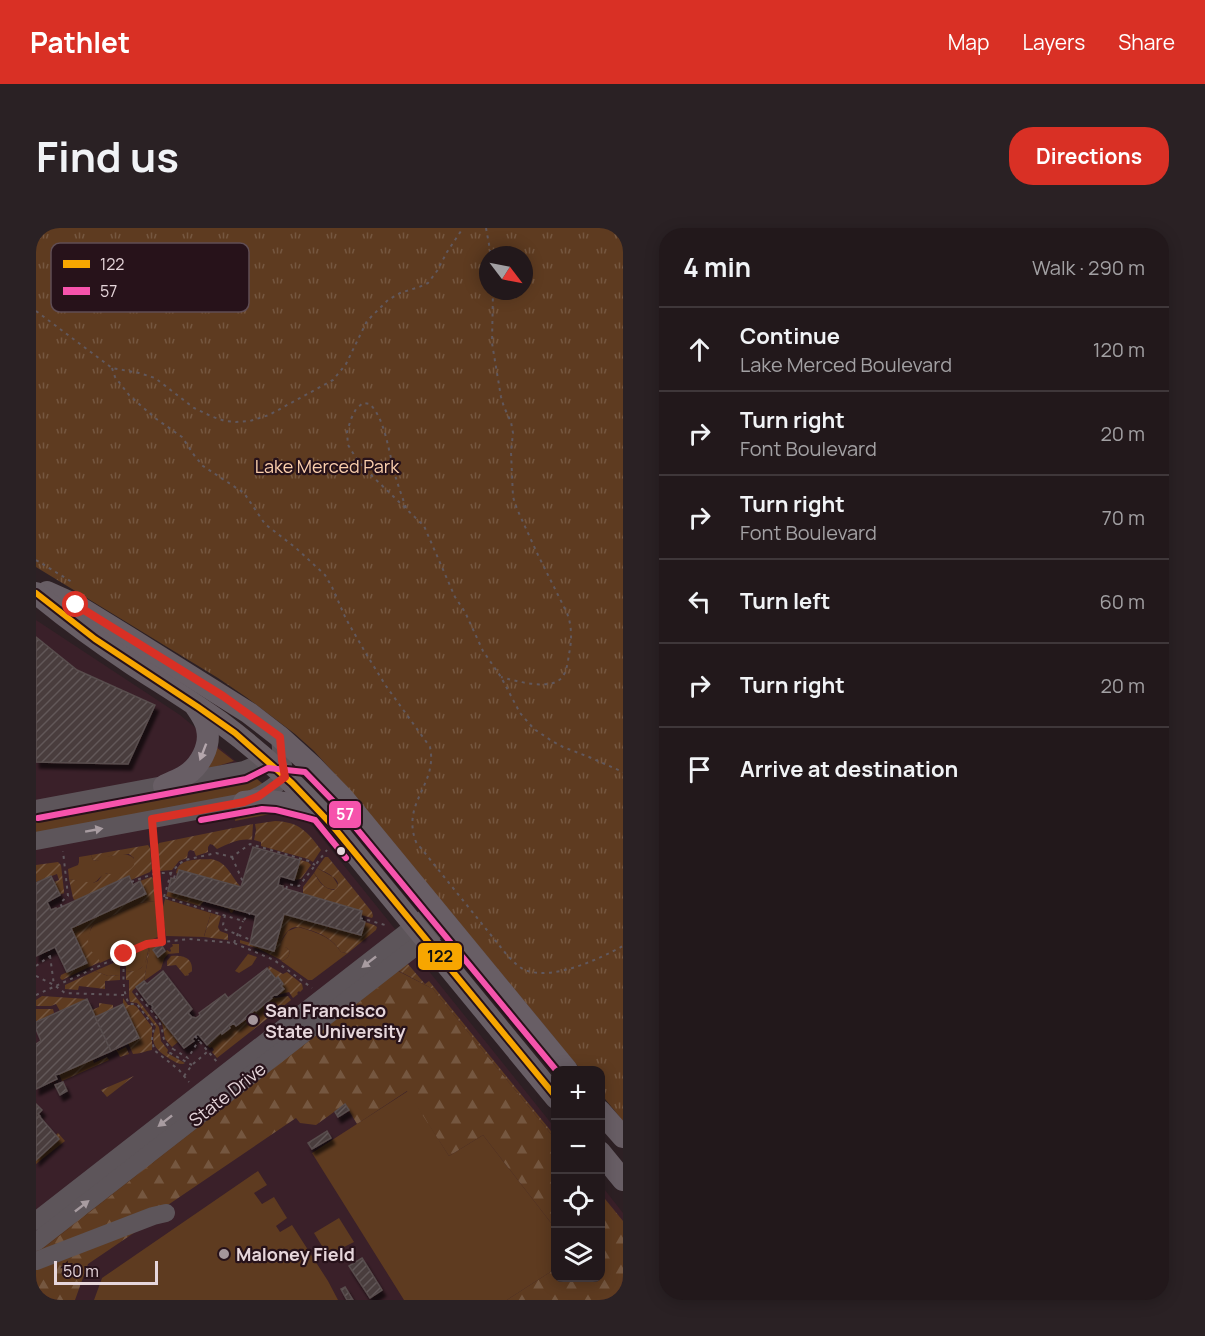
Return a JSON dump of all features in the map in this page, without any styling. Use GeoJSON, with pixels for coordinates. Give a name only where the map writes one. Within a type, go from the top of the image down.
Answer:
{"type":"FeatureCollection","features":[{"type":"Feature","properties":{"kind":"main road"},"geometry":{"type":"LineString","coordinates":[[36,587],[76,605],[155,653],[232,702],[280,737],[344,799],[563,1066]]}},
{"type":"Feature","properties":{"kind":"main road"},"geometry":{"type":"LineString","coordinates":[[36,593],[117,654],[193,704],[278,765],[320,812],[551,1093]]}},
{"type":"Feature","properties":{"kind":"main road"},"geometry":{"type":"LineString","coordinates":[[164,786],[192,770],[205,751],[207,728],[193,704]]}},
{"type":"Feature","properties":{"kind":"main road"},"geometry":{"type":"LineString","coordinates":[[244,802],[277,801],[320,812]]}},
{"type":"Feature","properties":{"kind":"main road"},"geometry":{"type":"LineString","coordinates":[[605,1117],[623,1137]]}},
{"type":"Feature","properties":{"kind":"main road"},"geometry":{"type":"LineString","coordinates":[[605,1158],[623,1180]]}},
{"type":"Feature","properties":{"kind":"street"},"geometry":{"type":"LineString","coordinates":[[36,841],[244,802],[259,796],[278,765],[280,737]]}},
{"type":"Feature","properties":{"kind":"street"},"geometry":{"type":"LineString","coordinates":[[36,809],[244,770],[256,765],[309,764]]}},
{"type":"Feature","properties":{"kind":"street","name":"State Drive"},"geometry":{"type":"LineString","coordinates":[[36,1242],[441,917]]}},
{"type":"Feature","properties":{"kind":"street","name":"State Drive"},"geometry":{"type":"LineString","coordinates":[[36,1221],[322,999],[420,933]]}},
{"type":"Feature","properties":{"kind":"street"},"geometry":{"type":"LineString","coordinates":[[36,1261],[165,1213]]}},
{"type":"Feature","properties":{"kind":"path"},"geometry":{"type":"LineString","coordinates":[[36,311],[112,368],[155,378],[195,408],[219,420],[236,423],[256,420],[326,385],[337,376],[350,356],[367,321],[388,300],[428,283],[463,228]]}},
{"type":"Feature","properties":{"kind":"path"},"geometry":{"type":"LineString","coordinates":[[486,228],[489,246]]}},
{"type":"Feature","properties":{"kind":"path"},"geometry":{"type":"LineString","coordinates":[[493,300],[492,343],[501,397],[513,433],[511,452],[513,496],[538,555],[567,613],[571,634],[564,675],[559,681],[535,684],[501,677]]}},
{"type":"Feature","properties":{"kind":"path"},"geometry":{"type":"LineString","coordinates":[[112,368],[129,395],[155,418],[182,437],[203,466],[247,496],[265,524],[325,575],[346,619],[386,686],[430,747],[431,768],[414,810],[413,828],[416,843],[507,955],[528,971],[545,972],[597,959],[623,946]]}},
{"type":"Feature","properties":{"kind":"path"},"geometry":{"type":"LineString","coordinates":[[406,508],[380,420],[373,406],[363,403],[356,409],[348,425],[348,445],[358,461],[424,526],[455,597],[520,712],[530,725],[563,747],[623,772]]}},
{"type":"Feature","properties":{"kind":"path"},"geometry":{"type":"LineString","coordinates":[[152,819],[162,942]]}},
{"type":"Feature","properties":{"kind":"path"},"geometry":{"type":"LineString","coordinates":[[61,836],[68,896],[60,903],[62,907]]}},
{"type":"Feature","properties":{"kind":"path"},"geometry":{"type":"LineString","coordinates":[[164,897],[171,873],[178,864],[185,860],[216,853],[232,856],[250,844],[309,861],[315,865]]}},
{"type":"Feature","properties":{"kind":"path"},"geometry":{"type":"LineString","coordinates":[[286,889],[288,884],[299,886],[328,850]]}},
{"type":"Feature","properties":{"kind":"path"},"geometry":{"type":"LineString","coordinates":[[232,856],[243,882]]}},
{"type":"Feature","properties":{"kind":"path"},"geometry":{"type":"LineString","coordinates":[[131,882],[156,873],[171,873],[175,875],[174,878]]}},
{"type":"Feature","properties":{"kind":"path"},"geometry":{"type":"LineString","coordinates":[[158,899],[164,897],[243,921]]}},
{"type":"Feature","properties":{"kind":"path"},"geometry":{"type":"LineString","coordinates":[[234,944],[243,921],[250,913]]}},
{"type":"Feature","properties":{"kind":"path"},"geometry":{"type":"LineString","coordinates":[[225,915],[224,928],[251,940]]}},
{"type":"Feature","properties":{"kind":"path"},"geometry":{"type":"LineString","coordinates":[[360,918],[385,925]]}},
{"type":"Feature","properties":{"kind":"path"},"geometry":{"type":"LineString","coordinates":[[36,995],[147,944],[189,939],[234,944],[274,960],[310,986],[322,999]]}},
{"type":"Feature","properties":{"kind":"path"},"geometry":{"type":"LineString","coordinates":[[49,950],[54,986]]}},
{"type":"Feature","properties":{"kind":"path"},"geometry":{"type":"LineString","coordinates":[[124,954],[124,995],[129,1004],[136,1004],[154,1027],[152,1039],[154,1050],[179,1070],[199,1094]]}},
{"type":"Feature","properties":{"kind":"path"},"geometry":{"type":"LineString","coordinates":[[36,966],[50,956]]}},
{"type":"Feature","properties":{"kind":"path"},"geometry":{"type":"LineString","coordinates":[[36,976],[65,993],[124,995]]}},
{"type":"Feature","properties":{"kind":"path"},"geometry":{"type":"LineString","coordinates":[[136,993],[161,1024],[163,1039],[170,1048],[188,1058],[199,1040]]}},
{"type":"Feature","properties":{"kind":"path"},"geometry":{"type":"LineString","coordinates":[[195,1036],[226,1073]]}},
{"type":"Feature","properties":{"kind":"path"},"geometry":{"type":"LineString","coordinates":[[173,1049],[170,1053],[192,1065]]}},
{"type":"Feature","properties":{"kind":"path"},"geometry":{"type":"LineString","coordinates":[[184,1076],[192,1065],[208,1052]]}},
{"type":"Feature","properties":{"kind":"shaded area","name":"San Francisco State University"},"geometry":{"type":"Polygon","coordinates":[[[36,620],[180,715],[313,827],[551,1123],[551,1282],[605,1282],[605,1190],[623,1213],[623,1300],[36,1300],[36,620]]]}},
{"type":"Feature","properties":{"kind":"green space","name":"Lake Merced Park"},"geometry":{"type":"Polygon","coordinates":[[[36,228],[623,228],[623,1121],[605,1099],[605,1066],[578,1066],[352,793],[314,751],[246,697],[36,567],[36,228]]]}},
{"type":"Feature","properties":{"kind":"green space"},"geometry":{"type":"Polygon","coordinates":[[[216,747],[234,761],[205,770],[216,747]]]}},
{"type":"Feature","properties":{"kind":"green space"},"geometry":{"type":"Polygon","coordinates":[[[253,776],[263,784],[248,793],[36,833],[36,815],[253,776]]]}},
{"type":"Feature","properties":{"kind":"green space"},"geometry":{"type":"Polygon","coordinates":[[[240,810],[280,812],[235,821],[240,810]]]}},
{"type":"Feature","properties":{"kind":"green space"},"geometry":{"type":"Polygon","coordinates":[[[275,821],[290,823],[302,829],[311,838],[321,850],[313,862],[261,846],[261,842],[254,840],[255,824],[275,821]]]}},
{"type":"Feature","properties":{"kind":"green space"},"geometry":{"type":"Polygon","coordinates":[[[253,824],[252,840],[230,843],[217,849],[210,844],[208,852],[196,856],[194,851],[190,850],[187,858],[179,861],[172,870],[160,871],[159,869],[157,846],[159,843],[253,824]]]}},
{"type":"Feature","properties":{"kind":"green space"},"geometry":{"type":"Polygon","coordinates":[[[148,845],[152,869],[150,872],[131,880],[128,876],[75,901],[69,879],[93,883],[98,881],[103,874],[124,872],[134,865],[134,858],[129,854],[110,856],[97,861],[93,860],[91,855],[148,845]]]}},
{"type":"Feature","properties":{"kind":"green space"},"geometry":{"type":"Polygon","coordinates":[[[121,854],[134,859],[135,865],[129,871],[114,875],[105,874],[90,883],[69,879],[68,869],[78,865],[79,857],[91,855],[93,860],[97,861],[104,857],[121,854]]]}},
{"type":"Feature","properties":{"kind":"green space"},"geometry":{"type":"Polygon","coordinates":[[[325,857],[328,857],[372,912],[372,918],[361,915],[362,911],[303,894],[303,887],[314,873],[327,888],[334,890],[337,887],[338,883],[333,877],[317,868],[325,857]]]}},
{"type":"Feature","properties":{"kind":"green space"},"geometry":{"type":"Polygon","coordinates":[[[211,859],[221,863],[241,887],[180,870],[178,874],[176,873],[181,864],[185,862],[211,859]]]}},
{"type":"Feature","properties":{"kind":"green space"},"geometry":{"type":"Polygon","coordinates":[[[300,860],[311,865],[301,879],[294,880],[300,860]]]}},
{"type":"Feature","properties":{"kind":"green space"},"geometry":{"type":"Polygon","coordinates":[[[58,862],[61,865],[64,891],[60,895],[54,882],[59,880],[57,874],[36,882],[36,865],[58,862]]]}},
{"type":"Feature","properties":{"kind":"green space"},"geometry":{"type":"Polygon","coordinates":[[[317,868],[333,877],[338,885],[336,889],[323,885],[314,873],[317,868]]]}},
{"type":"Feature","properties":{"kind":"green space"},"geometry":{"type":"Polygon","coordinates":[[[153,878],[155,901],[140,903],[94,924],[88,940],[89,947],[100,962],[62,980],[61,975],[86,963],[71,928],[145,894],[140,881],[153,878]]]}},
{"type":"Feature","properties":{"kind":"green space"},"geometry":{"type":"Polygon","coordinates":[[[168,891],[243,911],[234,910],[232,913],[229,909],[204,901],[200,906],[166,896],[168,891]]]}},
{"type":"Feature","properties":{"kind":"green space"},"geometry":{"type":"Polygon","coordinates":[[[165,899],[211,913],[205,937],[166,936],[162,910],[165,899]]]}},
{"type":"Feature","properties":{"kind":"green space"},"geometry":{"type":"Polygon","coordinates":[[[155,900],[158,937],[100,963],[88,946],[89,934],[94,924],[140,903],[155,900]]]}},
{"type":"Feature","properties":{"kind":"green space"},"geometry":{"type":"Polygon","coordinates":[[[211,913],[221,916],[218,927],[220,931],[228,934],[228,940],[204,937],[211,913]]]}},
{"type":"Feature","properties":{"kind":"green space"},"geometry":{"type":"Polygon","coordinates":[[[284,914],[361,935],[365,922],[377,927],[348,953],[341,952],[334,943],[322,935],[301,927],[292,928],[280,943],[290,952],[283,961],[259,949],[240,943],[240,940],[274,950],[284,914]]]}},
{"type":"Feature","properties":{"kind":"green space"},"geometry":{"type":"Polygon","coordinates":[[[298,927],[322,935],[341,952],[348,953],[312,980],[308,980],[280,960],[283,961],[288,957],[290,952],[280,943],[288,931],[298,927]]]}},
{"type":"Feature","properties":{"kind":"green space"},"geometry":{"type":"Polygon","coordinates":[[[161,944],[153,950],[158,957],[167,950],[170,952],[172,944],[179,944],[179,953],[168,954],[161,969],[144,981],[150,947],[161,944]]]}},
{"type":"Feature","properties":{"kind":"green space"},"geometry":{"type":"Polygon","coordinates":[[[149,947],[145,965],[137,971],[126,972],[126,958],[149,947]]]}},
{"type":"Feature","properties":{"kind":"green space"},"geometry":{"type":"Polygon","coordinates":[[[149,947],[144,981],[132,992],[159,1027],[161,1041],[168,1050],[167,1053],[185,1063],[183,1064],[165,1056],[155,1046],[153,1038],[156,1027],[137,1003],[130,1002],[129,980],[126,980],[126,972],[144,966],[149,947]]]}},
{"type":"Feature","properties":{"kind":"green space"},"geometry":{"type":"Polygon","coordinates":[[[248,954],[257,957],[252,965],[239,973],[235,971],[248,954]]]}},
{"type":"Feature","properties":{"kind":"green space"},"geometry":{"type":"Polygon","coordinates":[[[171,956],[189,960],[192,971],[189,975],[185,976],[176,965],[167,966],[167,961],[171,956]]]}},
{"type":"Feature","properties":{"kind":"green space"},"geometry":{"type":"Polygon","coordinates":[[[120,960],[120,975],[108,976],[95,971],[120,960]]]}},
{"type":"Feature","properties":{"kind":"green space"},"geometry":{"type":"Polygon","coordinates":[[[407,963],[425,984],[429,981],[551,1131],[551,1134],[433,989],[399,971],[36,1254],[36,1251],[407,963]]]}},
{"type":"Feature","properties":{"kind":"green space"},"geometry":{"type":"Polygon","coordinates":[[[269,966],[283,974],[287,972],[302,984],[303,989],[293,998],[289,992],[277,995],[283,990],[281,986],[283,983],[278,977],[276,979],[268,969],[269,966]]]}},
{"type":"Feature","properties":{"kind":"green space"},"geometry":{"type":"Polygon","coordinates":[[[95,971],[108,976],[120,975],[120,980],[105,981],[105,989],[79,986],[78,990],[65,989],[65,985],[95,971]]]}},
{"type":"Feature","properties":{"kind":"green space"},"geometry":{"type":"Polygon","coordinates":[[[398,971],[433,989],[551,1134],[551,1223],[483,1135],[449,1156],[407,1091],[357,1124],[345,1104],[316,1125],[300,1123],[296,1118],[156,1213],[36,1254],[398,971]]]}},
{"type":"Feature","properties":{"kind":"green space"},"geometry":{"type":"Polygon","coordinates":[[[42,996],[87,999],[60,1011],[56,1004],[36,1006],[36,1000],[42,996]]]}},
{"type":"Feature","properties":{"kind":"green space"},"geometry":{"type":"Polygon","coordinates":[[[288,996],[291,1000],[217,1058],[212,1052],[214,1050],[212,1047],[207,1045],[221,1032],[230,1028],[229,1026],[234,1023],[237,1026],[274,997],[288,996]]]}},
{"type":"Feature","properties":{"kind":"green space"},"geometry":{"type":"Polygon","coordinates":[[[123,998],[128,1005],[137,1007],[152,1027],[152,1050],[133,1054],[128,1043],[139,1038],[123,1004],[123,998]]]}},
{"type":"Feature","properties":{"kind":"green space"},"geometry":{"type":"Polygon","coordinates":[[[99,1003],[113,1005],[113,1009],[95,1017],[92,1010],[99,1007],[99,1003]]]}},
{"type":"Feature","properties":{"kind":"green space"},"geometry":{"type":"Polygon","coordinates":[[[152,1008],[178,1042],[172,1047],[165,1039],[162,1023],[152,1008]]]}},
{"type":"Feature","properties":{"kind":"green space"},"geometry":{"type":"Polygon","coordinates":[[[36,1009],[53,1009],[54,1013],[36,1022],[36,1009]]]}},
{"type":"Feature","properties":{"kind":"green space"},"geometry":{"type":"Polygon","coordinates":[[[126,1047],[129,1054],[120,1057],[116,1049],[93,1060],[94,1063],[107,1057],[109,1060],[62,1081],[59,1074],[116,1048],[118,1051],[126,1047]]]}},
{"type":"Feature","properties":{"kind":"green space"},"geometry":{"type":"Polygon","coordinates":[[[134,1076],[107,1097],[101,1090],[134,1076]]]}},
{"type":"Feature","properties":{"kind":"green space"},"geometry":{"type":"Polygon","coordinates":[[[408,1091],[449,1156],[483,1135],[551,1223],[551,1272],[507,1300],[404,1300],[312,1153],[408,1091]]]}},
{"type":"Feature","properties":{"kind":"green space"},"geometry":{"type":"Polygon","coordinates":[[[58,1133],[65,1141],[36,1164],[36,1160],[59,1139],[56,1135],[58,1133]]]}},
{"type":"Feature","properties":{"kind":"green space","name":"Maloney Field"},"geometry":{"type":"Polygon","coordinates":[[[258,1171],[267,1185],[254,1193],[262,1204],[274,1197],[287,1218],[276,1226],[280,1232],[292,1225],[338,1300],[94,1300],[102,1278],[258,1171]]]}},
{"type":"Feature","properties":{"kind":"green space"},"geometry":{"type":"Polygon","coordinates":[[[605,1199],[623,1221],[623,1300],[507,1300],[551,1272],[551,1282],[605,1282],[605,1199]]]}},
{"type":"Feature","properties":{"kind":"green space"},"geometry":{"type":"Polygon","coordinates":[[[339,1218],[354,1242],[332,1253],[325,1251],[314,1233],[339,1218]]]}},
{"type":"Feature","properties":{"kind":"green space"},"geometry":{"type":"Polygon","coordinates":[[[150,1222],[88,1264],[75,1300],[36,1300],[36,1265],[150,1222]]]}},
{"type":"Feature","properties":{"kind":"building"},"geometry":{"type":"Polygon","coordinates":[[[36,637],[77,670],[155,705],[128,764],[36,762],[36,637]]]}},
{"type":"Feature","properties":{"kind":"building"},"geometry":{"type":"Polygon","coordinates":[[[253,847],[300,860],[294,880],[280,876],[278,885],[362,911],[360,920],[365,922],[361,935],[284,914],[274,951],[250,944],[256,915],[168,891],[171,878],[176,879],[179,870],[241,887],[253,847]]]}},
{"type":"Feature","properties":{"kind":"building"},"geometry":{"type":"Polygon","coordinates":[[[51,876],[60,895],[47,902],[51,910],[129,876],[133,885],[140,881],[146,894],[71,928],[87,963],[67,972],[55,947],[36,956],[36,883],[51,876]]]}},
{"type":"Feature","properties":{"kind":"building"},"geometry":{"type":"Polygon","coordinates":[[[161,944],[165,951],[158,957],[153,950],[161,944]]]}},
{"type":"Feature","properties":{"kind":"building"},"geometry":{"type":"Polygon","coordinates":[[[267,968],[276,979],[278,977],[284,989],[236,1026],[234,1023],[229,1026],[230,1028],[222,1034],[221,1032],[207,1045],[198,1034],[192,1039],[194,1041],[184,1048],[136,987],[144,981],[147,984],[163,971],[192,1009],[188,1013],[196,1018],[200,1015],[199,1013],[225,994],[228,998],[267,968]]]}},
{"type":"Feature","properties":{"kind":"building"},"geometry":{"type":"Polygon","coordinates":[[[87,999],[111,1051],[55,1075],[57,1079],[36,1089],[36,1044],[41,1041],[36,1022],[87,999]]]}},
{"type":"Feature","properties":{"kind":"building"},"geometry":{"type":"Polygon","coordinates":[[[123,1004],[139,1038],[111,1051],[95,1017],[123,1004]]]}},
{"type":"Feature","properties":{"kind":"building"},"geometry":{"type":"Polygon","coordinates":[[[63,1082],[67,1091],[60,1095],[55,1085],[63,1082]]]}},
{"type":"Feature","properties":{"kind":"building"},"geometry":{"type":"Polygon","coordinates":[[[36,1104],[42,1110],[38,1114],[40,1116],[36,1118],[36,1104]]]}},
{"type":"Feature","properties":{"kind":"building"},"geometry":{"type":"Polygon","coordinates":[[[345,1104],[349,1110],[338,1117],[335,1112],[345,1104]]]}},
{"type":"Feature","properties":{"kind":"building"},"geometry":{"type":"Polygon","coordinates":[[[39,1116],[59,1139],[36,1160],[36,1118],[39,1116]]]}},
{"type":"Feature","properties":{"kind":"building"},"geometry":{"type":"Polygon","coordinates":[[[327,1131],[331,1138],[312,1149],[308,1143],[327,1131]]]}},
{"type":"Feature","properties":{"kind":"building"},"geometry":{"type":"Polygon","coordinates":[[[362,1258],[382,1290],[370,1298],[349,1266],[362,1258]]]}},
{"type":"Feature","properties":{"kind":"building","name":"Maloney Field"},"geometry":{"type":"Polygon","coordinates":[[[345,1287],[353,1300],[347,1300],[341,1289],[345,1287]]]}},
{"type":"Feature","properties":{"kind":"transit line","name":"122"},"geometry":{"type":"LineString","coordinates":[[36,593],[95,639],[235,733],[292,783],[331,824],[551,1091]]}},
{"type":"Feature","properties":{"kind":"transit line","name":"57"},"geometry":{"type":"LineString","coordinates":[[38,818],[246,779],[268,768],[305,772],[337,805],[553,1066]]}},
{"type":"Feature","properties":{"kind":"transit line","name":"57"},"geometry":{"type":"LineString","coordinates":[[201,820],[262,809],[304,817],[315,820],[346,858]]}},
{"type":"Feature","properties":{"kind":"place","name":"San Francisco State University"},"geometry":{"type":"Point","coordinates":[253,1020]}},
{"type":"Feature","properties":{"kind":"place","name":"Maloney Field"},"geometry":{"type":"Point","coordinates":[224,1254]}},
{"type":"Feature","properties":{"kind":"route"},"geometry":{"type":"LineString","coordinates":[[76,605],[223,696],[280,737],[285,777],[270,789],[244,802],[152,819],[162,942],[147,944],[124,954]]}}]}
